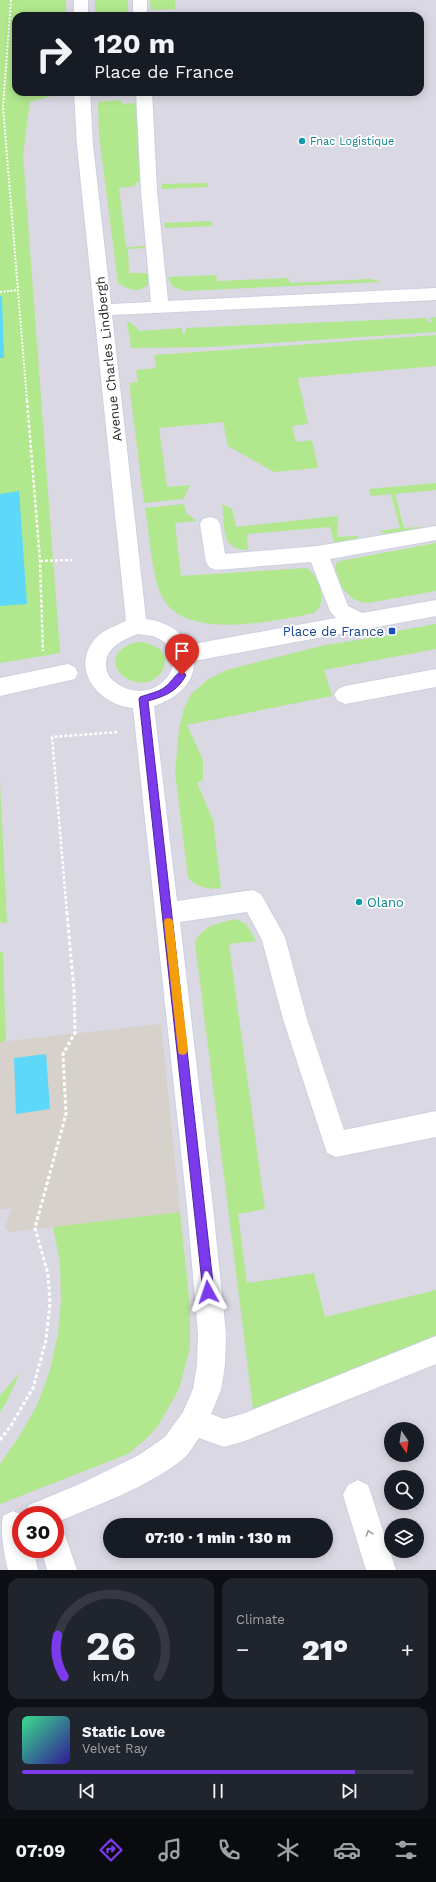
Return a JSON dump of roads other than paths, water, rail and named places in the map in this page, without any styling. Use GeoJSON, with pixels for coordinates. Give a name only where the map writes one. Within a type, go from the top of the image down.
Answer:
{"type":"FeatureCollection","features":[{"type":"Feature","properties":{"kind":"street"},"geometry":{"type":"LineString","coordinates":[[81,0],[81,12]]}},
{"type":"Feature","properties":{"kind":"street"},"geometry":{"type":"LineString","coordinates":[[140,0],[140,12]]}},
{"type":"Feature","properties":{"kind":"street","name":"Avenue Charles Lindbergh"},"geometry":{"type":"LineString","coordinates":[[82,96],[85,145],[137,626]]}},
{"type":"Feature","properties":{"kind":"street"},"geometry":{"type":"LineString","coordinates":[[144,96],[149,191],[160,307]]}},
{"type":"Feature","properties":{"kind":"street"},"geometry":{"type":"LineString","coordinates":[[103,310],[436,294]]}},
{"type":"Feature","properties":{"kind":"street"},"geometry":{"type":"LineString","coordinates":[[210,524],[216,562],[318,554],[436,533]]}},
{"type":"Feature","properties":{"kind":"street"},"geometry":{"type":"LineString","coordinates":[[318,554],[340,611],[362,622]]}},
{"type":"Feature","properties":{"kind":"street"},"geometry":{"type":"LineString","coordinates":[[184,654],[436,608]]}},
{"type":"Feature","properties":{"kind":"street"},"geometry":{"type":"LineString","coordinates":[[137,626],[153,628],[167,633],[177,642],[184,654],[182,675],[176,684],[167,692],[143,699],[129,699],[116,695],[105,687],[98,677],[95,666],[96,655],[99,649],[112,635],[124,629],[137,626]]}},
{"type":"Feature","properties":{"kind":"street"},"geometry":{"type":"LineString","coordinates":[[0,687],[68,673]]}},
{"type":"Feature","properties":{"kind":"street"},"geometry":{"type":"LineString","coordinates":[[345,695],[436,678]]}},
{"type":"Feature","properties":{"kind":"street"},"geometry":{"type":"LineString","coordinates":[[61,1506],[92,1493],[149,1465],[175,1447],[193,1422],[207,1390],[211,1365],[212,1334],[200,1207],[143,699]]}},
{"type":"Feature","properties":{"kind":"street"},"geometry":{"type":"LineString","coordinates":[[167,913],[253,901],[273,937],[296,1019],[336,1144],[436,1124]]}},
{"type":"Feature","properties":{"kind":"street"},"geometry":{"type":"LineString","coordinates":[[193,1422],[224,1433],[245,1427],[436,1350]]}},
{"type":"Feature","properties":{"kind":"street"},"geometry":{"type":"LineString","coordinates":[[358,1495],[381,1570]]}},
{"type":"Feature","properties":{"kind":"street"},"geometry":{"type":"LineString","coordinates":[[23,1570],[24,1558]]}},
{"type":"Feature","properties":{"kind":"street"},"geometry":{"type":"LineString","coordinates":[[59,1558],[62,1570]]}},
{"type":"Feature","properties":{"kind":"water"},"geometry":{"type":"Polygon","coordinates":[[[0,296],[2,296],[4,358],[0,358],[0,296]]]}},
{"type":"Feature","properties":{"kind":"water"},"geometry":{"type":"Polygon","coordinates":[[[19,491],[27,604],[0,606],[0,494],[19,491]]]}},
{"type":"Feature","properties":{"kind":"water"},"geometry":{"type":"Polygon","coordinates":[[[46,1054],[50,1109],[16,1114],[14,1058],[46,1054]]]}},
{"type":"Feature","properties":{"kind":"place","name":"Fnac Logistique"},"geometry":{"type":"Point","coordinates":[302,141]}},
{"type":"Feature","properties":{"kind":"place","name":"Place de France"},"geometry":{"type":"Point","coordinates":[392,631]}},
{"type":"Feature","properties":{"kind":"place","name":"Olano"},"geometry":{"type":"Point","coordinates":[359,902]}}]}
